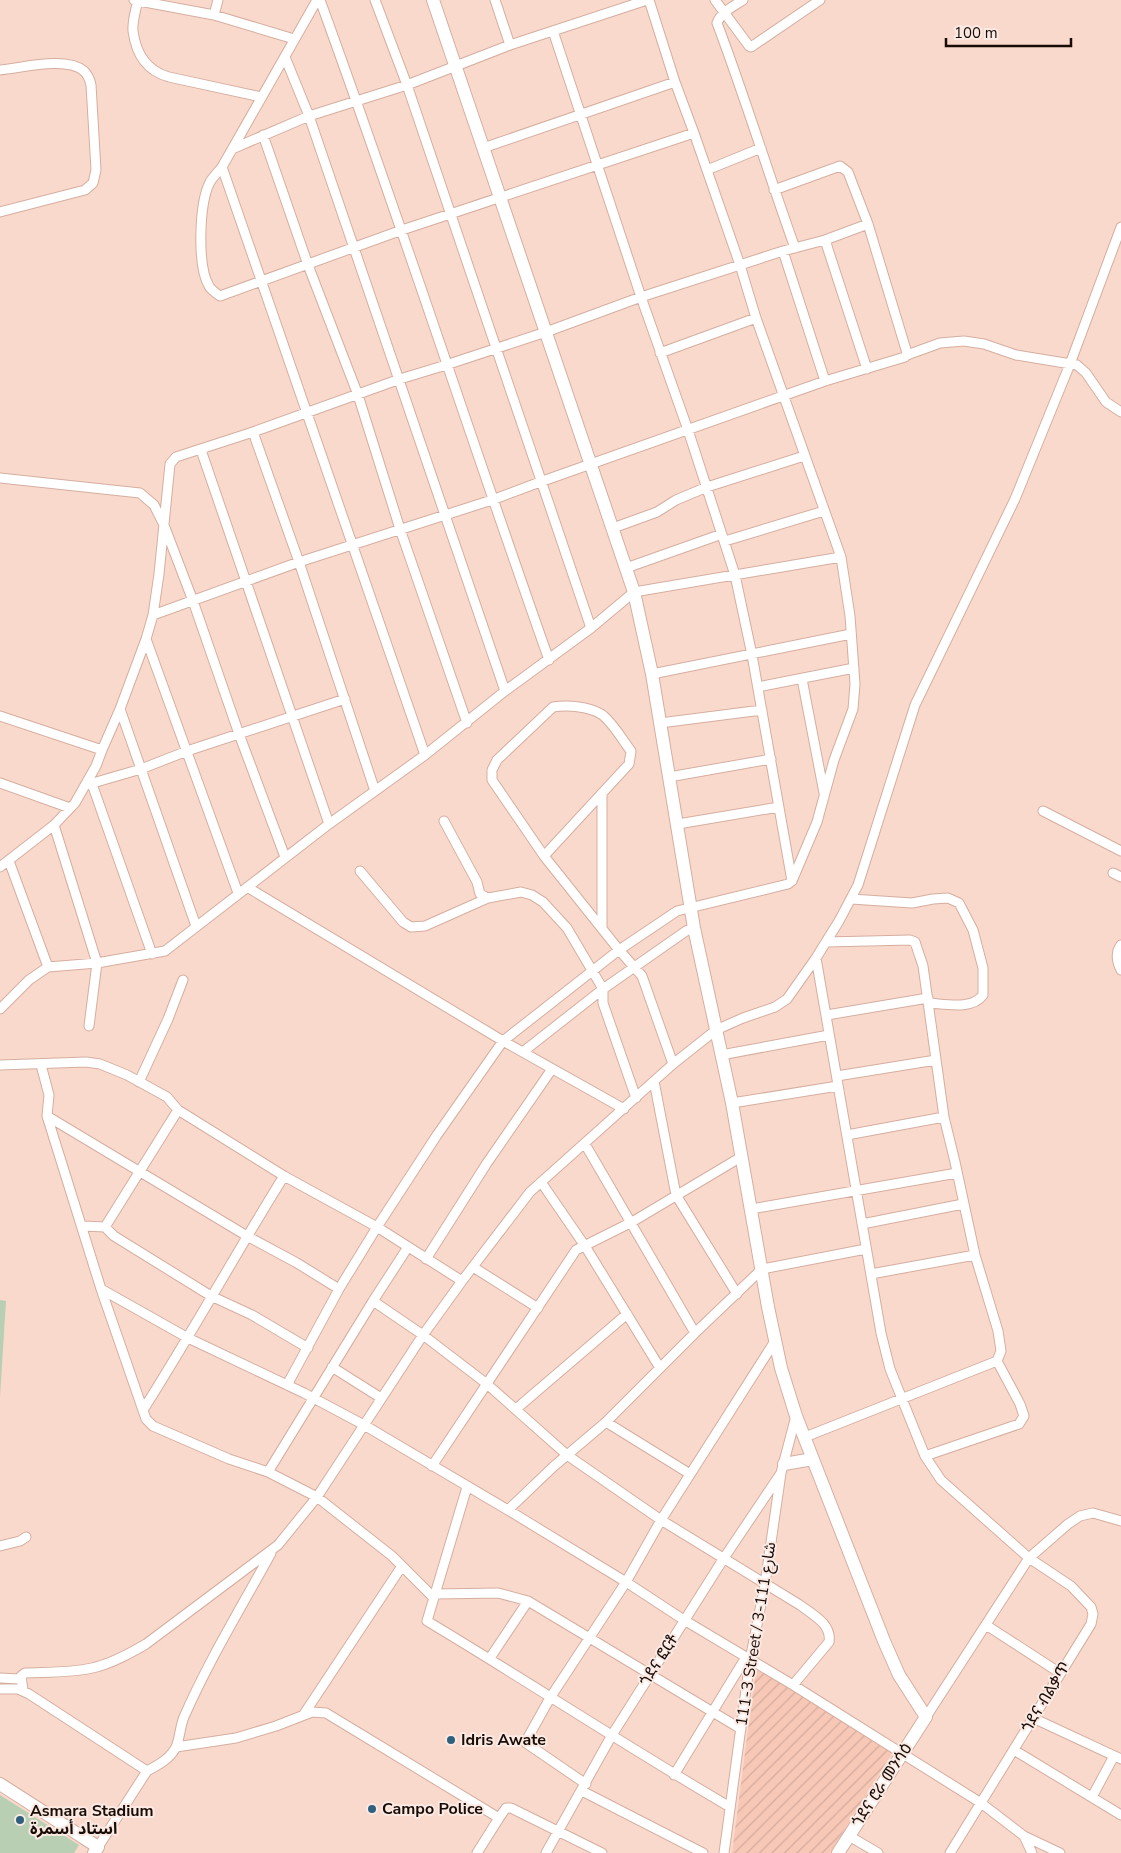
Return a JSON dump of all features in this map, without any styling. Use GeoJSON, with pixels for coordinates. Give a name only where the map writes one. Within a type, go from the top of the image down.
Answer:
{"type":"FeatureCollection","features":[{"type":"Feature","properties":{"kind":"main road"},"geometry":{"type":"LineString","coordinates":[[433,0],[634,592],[652,674],[694,928],[732,1104],[781,1368],[796,1416],[895,1666],[911,1697],[926,1717]]}},
{"type":"Feature","properties":{"kind":"main road"},"geometry":{"type":"LineString","coordinates":[[783,1468],[813,1458]]}},
{"type":"Feature","properties":{"kind":"main road","name":"ጎደና ሮራ መንሳዕ"},"geometry":{"type":"LineString","coordinates":[[838,1853],[926,1717]]}},
{"type":"Feature","properties":{"kind":"main road"},"geometry":{"type":"LineString","coordinates":[[0,1784],[96,1850]]}},
{"type":"Feature","properties":{"kind":"street"},"geometry":{"type":"LineString","coordinates":[[261,97],[160,75],[150,69],[137,46],[132,30],[137,0],[214,15],[294,39]]}},
{"type":"Feature","properties":{"kind":"street"},"geometry":{"type":"LineString","coordinates":[[214,15],[218,0]]}},
{"type":"Feature","properties":{"kind":"street"},"geometry":{"type":"LineString","coordinates":[[318,0],[222,167],[210,183],[204,200],[201,226],[201,260],[208,286],[220,296],[402,230],[694,133]]}},
{"type":"Feature","properties":{"kind":"street"},"geometry":{"type":"LineString","coordinates":[[318,0],[357,101],[402,230],[446,365],[548,660]]}},
{"type":"Feature","properties":{"kind":"street"},"geometry":{"type":"LineString","coordinates":[[375,0],[407,85],[591,628]]}},
{"type":"Feature","properties":{"kind":"street"},"geometry":{"type":"LineString","coordinates":[[494,0],[510,45]]}},
{"type":"Feature","properties":{"kind":"street"},"geometry":{"type":"LineString","coordinates":[[232,149],[263,134],[309,116],[407,85],[510,45],[648,0],[674,82],[694,133],[740,265],[756,318],[841,557],[856,684],[853,709],[834,760],[817,822],[792,881],[788,884],[677,911],[619,950],[503,1040],[437,1135],[339,1289],[288,1386]]}},
{"type":"Feature","properties":{"kind":"street"},"geometry":{"type":"LineString","coordinates":[[715,0],[749,46],[752,47],[820,0]]}},
{"type":"Feature","properties":{"kind":"street"},"geometry":{"type":"LineString","coordinates":[[743,0],[724,13],[717,23],[774,190],[796,248]]}},
{"type":"Feature","properties":{"kind":"street"},"geometry":{"type":"LineString","coordinates":[[553,31],[641,297],[724,537],[735,575],[758,687],[792,881]]}},
{"type":"Feature","properties":{"kind":"street"},"geometry":{"type":"LineString","coordinates":[[285,57],[309,116],[505,691]]}},
{"type":"Feature","properties":{"kind":"street"},"geometry":{"type":"LineString","coordinates":[[0,70],[57,64],[70,65],[86,72],[91,84],[96,170],[93,182],[85,190],[0,212]]}},
{"type":"Feature","properties":{"kind":"street"},"geometry":{"type":"LineString","coordinates":[[483,148],[674,82]]}},
{"type":"Feature","properties":{"kind":"street"},"geometry":{"type":"LineString","coordinates":[[263,134],[308,265],[358,395],[400,529],[467,723]]}},
{"type":"Feature","properties":{"kind":"street"},"geometry":{"type":"LineString","coordinates":[[707,170],[761,148]]}},
{"type":"Feature","properties":{"kind":"street"},"geometry":{"type":"LineString","coordinates":[[774,190],[840,166],[848,172],[868,224],[907,355]]}},
{"type":"Feature","properties":{"kind":"street"},"geometry":{"type":"LineString","coordinates":[[222,167],[425,755]]}},
{"type":"Feature","properties":{"kind":"street"},"geometry":{"type":"LineString","coordinates":[[0,867],[54,825],[75,803],[89,784],[120,709],[153,615],[171,462],[176,457],[201,450],[400,379],[546,332],[641,297],[783,251],[825,240],[868,224]]}},
{"type":"Feature","properties":{"kind":"street"},"geometry":{"type":"LineString","coordinates":[[0,1678],[20,1678],[25,1673],[92,1668],[126,1655],[146,1644],[286,1538],[317,1497],[423,1335],[530,1192],[673,1064],[716,1030],[743,1018],[774,1008],[787,999],[826,942],[850,899],[860,876],[915,705],[1015,499],[1070,364],[1121,227]]}},
{"type":"Feature","properties":{"kind":"street"},"geometry":{"type":"LineString","coordinates":[[825,240],[866,369]]}},
{"type":"Feature","properties":{"kind":"street"},"geometry":{"type":"LineString","coordinates":[[783,251],[825,381]]}},
{"type":"Feature","properties":{"kind":"street"},"geometry":{"type":"LineString","coordinates":[[660,353],[756,318]]}},
{"type":"Feature","properties":{"kind":"street"},"geometry":{"type":"LineString","coordinates":[[153,615],[299,562],[492,500],[825,381],[903,358],[940,343],[964,341],[984,344],[1016,354],[1077,365],[1106,402],[1121,412]]}},
{"type":"Feature","properties":{"kind":"street"},"geometry":{"type":"LineString","coordinates":[[252,432],[299,562],[375,791]]}},
{"type":"Feature","properties":{"kind":"street"},"geometry":{"type":"LineString","coordinates":[[201,450],[329,824]]}},
{"type":"Feature","properties":{"kind":"street"},"geometry":{"type":"LineString","coordinates":[[613,528],[657,512],[676,500],[707,487],[804,456]]}},
{"type":"Feature","properties":{"kind":"street"},"geometry":{"type":"LineString","coordinates":[[0,478],[140,493],[154,505],[164,525],[193,601],[239,734],[286,857]]}},
{"type":"Feature","properties":{"kind":"street"},"geometry":{"type":"LineString","coordinates":[[626,568],[724,537],[824,511]]}},
{"type":"Feature","properties":{"kind":"street"},"geometry":{"type":"LineString","coordinates":[[0,1009],[30,980],[48,967],[97,963],[165,951],[329,824],[467,723],[505,691],[591,628],[634,592],[841,557]]}},
{"type":"Feature","properties":{"kind":"street"},"geometry":{"type":"LineString","coordinates":[[652,674],[851,634]]}},
{"type":"Feature","properties":{"kind":"street"},"geometry":{"type":"LineString","coordinates":[[146,639],[238,893]]}},
{"type":"Feature","properties":{"kind":"street"},"geometry":{"type":"LineString","coordinates":[[758,687],[854,668]]}},
{"type":"Feature","properties":{"kind":"street"},"geometry":{"type":"LineString","coordinates":[[802,679],[824,796]]}},
{"type":"Feature","properties":{"kind":"street"},"geometry":{"type":"LineString","coordinates":[[89,784],[141,769],[187,751],[345,699]]}},
{"type":"Feature","properties":{"kind":"street"},"geometry":{"type":"LineString","coordinates":[[544,856],[629,764],[631,751],[606,718],[593,711],[564,706],[553,707],[498,760],[492,770],[492,780],[544,856],[642,976],[673,1064]]}},
{"type":"Feature","properties":{"kind":"street"},"geometry":{"type":"LineString","coordinates":[[120,709],[196,926]]}},
{"type":"Feature","properties":{"kind":"street"},"geometry":{"type":"LineString","coordinates":[[660,723],[762,710]]}},
{"type":"Feature","properties":{"kind":"street"},"geometry":{"type":"LineString","coordinates":[[0,716],[102,750]]}},
{"type":"Feature","properties":{"kind":"street"},"geometry":{"type":"LineString","coordinates":[[669,777],[771,759]]}},
{"type":"Feature","properties":{"kind":"street"},"geometry":{"type":"LineString","coordinates":[[89,784],[152,954]]}},
{"type":"Feature","properties":{"kind":"street"},"geometry":{"type":"LineString","coordinates":[[1,785],[70,808]]}},
{"type":"Feature","properties":{"kind":"street"},"geometry":{"type":"LineString","coordinates":[[602,793],[602,928]]}},
{"type":"Feature","properties":{"kind":"street"},"geometry":{"type":"LineString","coordinates":[[678,824],[779,807]]}},
{"type":"Feature","properties":{"kind":"street"},"geometry":{"type":"LineString","coordinates":[[1043,810],[1121,851]]}},
{"type":"Feature","properties":{"kind":"street"},"geometry":{"type":"LineString","coordinates":[[444,821],[477,882],[480,894],[488,898]]}},
{"type":"Feature","properties":{"kind":"street"},"geometry":{"type":"LineString","coordinates":[[54,825],[97,963],[89,1026]]}},
{"type":"Feature","properties":{"kind":"street"},"geometry":{"type":"LineString","coordinates":[[8,861],[48,967]]}},
{"type":"Feature","properties":{"kind":"street"},"geometry":{"type":"LineString","coordinates":[[360,871],[404,922],[411,927],[425,926],[488,898],[521,892],[532,895],[543,902],[568,928],[603,989],[603,1003],[636,1098]]}},
{"type":"Feature","properties":{"kind":"street"},"geometry":{"type":"LineString","coordinates":[[247,887],[552,1069],[624,1109]]}},
{"type":"Feature","properties":{"kind":"street"},"geometry":{"type":"LineString","coordinates":[[827,1015],[928,1000],[963,1005],[974,1003],[983,995],[981,959],[973,930],[959,903],[948,898],[912,903],[850,899]]}},
{"type":"Feature","properties":{"kind":"street"},"geometry":{"type":"LineString","coordinates":[[524,1051],[603,989],[686,931],[694,928]]}},
{"type":"Feature","properties":{"kind":"street"},"geometry":{"type":"LineString","coordinates":[[805,1437],[997,1361],[1001,1351],[998,1331],[975,1255],[944,1117],[920,951],[914,942],[826,942]]}},
{"type":"Feature","properties":{"kind":"street"},"geometry":{"type":"LineString","coordinates":[[1121,945],[1118,950],[1117,961],[1121,970]]}},
{"type":"Feature","properties":{"kind":"street"},"geometry":{"type":"LineString","coordinates":[[816,958],[880,1333],[890,1369],[925,1456],[941,1480],[1029,1558]]}},
{"type":"Feature","properties":{"kind":"street"},"geometry":{"type":"LineString","coordinates":[[139,1082],[168,1019],[183,980]]}},
{"type":"Feature","properties":{"kind":"street"},"geometry":{"type":"LineString","coordinates":[[721,1055],[829,1035]]}},
{"type":"Feature","properties":{"kind":"street"},"geometry":{"type":"LineString","coordinates":[[837,1076],[936,1060]]}},
{"type":"Feature","properties":{"kind":"street"},"geometry":{"type":"LineString","coordinates":[[0,1065],[86,1062],[100,1064],[139,1082],[167,1097],[178,1110],[284,1176],[377,1228],[462,1281]]}},
{"type":"Feature","properties":{"kind":"street"},"geometry":{"type":"LineString","coordinates":[[41,1065],[49,1095],[47,1116],[83,1226],[101,1289],[146,1419],[153,1426],[229,1459],[268,1472],[317,1497],[380,1546],[434,1596],[498,1594],[528,1601],[740,1729]]}},
{"type":"Feature","properties":{"kind":"street"},"geometry":{"type":"LineString","coordinates":[[426,1259],[487,1163],[552,1069]]}},
{"type":"Feature","properties":{"kind":"street"},"geometry":{"type":"LineString","coordinates":[[654,1081],[676,1195],[737,1294]]}},
{"type":"Feature","properties":{"kind":"street"},"geometry":{"type":"LineString","coordinates":[[732,1104],[838,1086]]}},
{"type":"Feature","properties":{"kind":"street"},"geometry":{"type":"LineString","coordinates":[[105,1227],[178,1110]]}},
{"type":"Feature","properties":{"kind":"street"},"geometry":{"type":"LineString","coordinates":[[47,1116],[339,1289]]}},
{"type":"Feature","properties":{"kind":"street"},"geometry":{"type":"LineString","coordinates":[[847,1135],[944,1117]]}},
{"type":"Feature","properties":{"kind":"street"},"geometry":{"type":"LineString","coordinates":[[585,1144],[695,1332]]}},
{"type":"Feature","properties":{"kind":"street"},"geometry":{"type":"LineString","coordinates":[[432,1466],[576,1250],[632,1222],[741,1157]]}},
{"type":"Feature","properties":{"kind":"street"},"geometry":{"type":"LineString","coordinates":[[751,1209],[957,1173]]}},
{"type":"Feature","properties":{"kind":"street"},"geometry":{"type":"LineString","coordinates":[[143,1410],[284,1176]]}},
{"type":"Feature","properties":{"kind":"street"},"geometry":{"type":"LineString","coordinates":[[541,1182],[585,1246],[660,1368]]}},
{"type":"Feature","properties":{"kind":"street"},"geometry":{"type":"LineString","coordinates":[[862,1224],[963,1204]]}},
{"type":"Feature","properties":{"kind":"street"},"geometry":{"type":"LineString","coordinates":[[83,1226],[105,1227],[114,1236],[211,1296],[252,1315],[308,1348]]}},
{"type":"Feature","properties":{"kind":"street"},"geometry":{"type":"LineString","coordinates":[[268,1472],[408,1247]]}},
{"type":"Feature","properties":{"kind":"street"},"geometry":{"type":"LineString","coordinates":[[508,1510],[567,1455],[606,1422],[695,1332],[762,1269],[866,1249]]}},
{"type":"Feature","properties":{"kind":"street"},"geometry":{"type":"LineString","coordinates":[[871,1274],[975,1255]]}},
{"type":"Feature","properties":{"kind":"street"},"geometry":{"type":"LineString","coordinates":[[473,1267],[538,1308]]}},
{"type":"Feature","properties":{"kind":"street"},"geometry":{"type":"LineString","coordinates":[[101,1289],[188,1338],[314,1398],[364,1425],[508,1510],[792,1685],[981,1803],[1024,1836],[1060,1853]]}},
{"type":"Feature","properties":{"kind":"street"},"geometry":{"type":"LineString","coordinates":[[373,1301],[423,1335],[487,1384],[567,1455],[661,1520],[820,1619],[828,1628],[831,1635],[830,1642],[792,1685]]}},
{"type":"Feature","properties":{"kind":"street"},"geometry":{"type":"LineString","coordinates":[[516,1408],[627,1314]]}},
{"type":"Feature","properties":{"kind":"street"},"geometry":{"type":"LineString","coordinates":[[703,1853],[584,1787],[525,1742],[550,1698],[626,1582],[661,1520],[775,1340]]}},
{"type":"Feature","properties":{"kind":"street"},"geometry":{"type":"LineString","coordinates":[[925,1456],[1019,1424],[1024,1416],[1020,1404],[997,1361]]}},
{"type":"Feature","properties":{"kind":"street"},"geometry":{"type":"LineString","coordinates":[[332,1367],[381,1398]]}},
{"type":"Feature","properties":{"kind":"street","name":"111-3 Street / شارع 111-3"},"geometry":{"type":"LineString","coordinates":[[724,1853],[748,1658],[764,1584],[783,1468],[796,1416]]}},
{"type":"Feature","properties":{"kind":"street"},"geometry":{"type":"LineString","coordinates":[[606,1422],[690,1474]]}},
{"type":"Feature","properties":{"kind":"street","name":"ጎደና ፎርቶ"},"geometry":{"type":"LineString","coordinates":[[546,1853],[612,1735],[783,1468]]}},
{"type":"Feature","properties":{"kind":"street"},"geometry":{"type":"LineString","coordinates":[[467,1487],[427,1621],[490,1658],[550,1698],[674,1775],[730,1807]]}},
{"type":"Feature","properties":{"kind":"street"},"geometry":{"type":"LineString","coordinates":[[926,1717],[1029,1558],[1080,1516],[1093,1513],[1121,1521]]}},
{"type":"Feature","properties":{"kind":"street"},"geometry":{"type":"LineString","coordinates":[[0,1546],[20,1541],[26,1537]]}},
{"type":"Feature","properties":{"kind":"street"},"geometry":{"type":"LineString","coordinates":[[96,1850],[147,1771],[165,1761],[176,1747],[183,1719],[203,1677],[272,1550]]}},
{"type":"Feature","properties":{"kind":"street","name":"ጎደና ብልቃጥ"},"geometry":{"type":"LineString","coordinates":[[950,1853],[1091,1624],[1093,1614],[1091,1607],[1071,1586],[1029,1558]]}},
{"type":"Feature","properties":{"kind":"street"},"geometry":{"type":"LineString","coordinates":[[304,1714],[402,1566]]}},
{"type":"Feature","properties":{"kind":"street"},"geometry":{"type":"LineString","coordinates":[[490,1658],[528,1601]]}},
{"type":"Feature","properties":{"kind":"street"},"geometry":{"type":"LineString","coordinates":[[986,1625],[1060,1673]]}},
{"type":"Feature","properties":{"kind":"street"},"geometry":{"type":"LineString","coordinates":[[674,1775],[748,1658]]}},
{"type":"Feature","properties":{"kind":"street"},"geometry":{"type":"LineString","coordinates":[[20,1678],[23,1690]]}},
{"type":"Feature","properties":{"kind":"street"},"geometry":{"type":"LineString","coordinates":[[0,1689],[23,1690],[147,1771]]}},
{"type":"Feature","properties":{"kind":"street"},"geometry":{"type":"LineString","coordinates":[[176,1747],[243,1736],[276,1726],[304,1714],[312,1712],[326,1713],[499,1818]]}},
{"type":"Feature","properties":{"kind":"street"},"geometry":{"type":"LineString","coordinates":[[1032,1718],[1118,1758],[1092,1796]]}},
{"type":"Feature","properties":{"kind":"street"},"geometry":{"type":"LineString","coordinates":[[1014,1750],[1121,1815]]}},
{"type":"Feature","properties":{"kind":"street"},"geometry":{"type":"LineString","coordinates":[[477,1853],[508,1807],[602,1853]]}},
{"type":"Feature","properties":{"kind":"street"},"geometry":{"type":"LineString","coordinates":[[849,1836],[878,1853]]}},
{"type":"Feature","properties":{"kind":"street"},"geometry":{"type":"LineString","coordinates":[[1024,1836],[1032,1853]]}},
{"type":"Feature","properties":{"kind":"shaded area"},"geometry":{"type":"Polygon","coordinates":[[[756,1668],[893,1752],[830,1853],[732,1853],[756,1668]]]}},
{"type":"Feature","properties":{"kind":"green space"},"geometry":{"type":"Polygon","coordinates":[[[0,1300],[6,1301],[0,1397],[0,1300]]]}},
{"type":"Feature","properties":{"kind":"green space","name":"Asmara Stadium استاد أسمرة"},"geometry":{"type":"Polygon","coordinates":[[[0,1795],[79,1845],[74,1853],[0,1853],[0,1795]]]}},
{"type":"Feature","properties":{"kind":"place","name":"Idris Awate"},"geometry":{"type":"Point","coordinates":[451,1740]}},
{"type":"Feature","properties":{"kind":"place","name":"Campo Police"},"geometry":{"type":"Point","coordinates":[372,1809]}},
{"type":"Feature","properties":{"kind":"place","name":"Asmara Stadium استاد أسمرة"},"geometry":{"type":"Point","coordinates":[20,1820]}}]}
